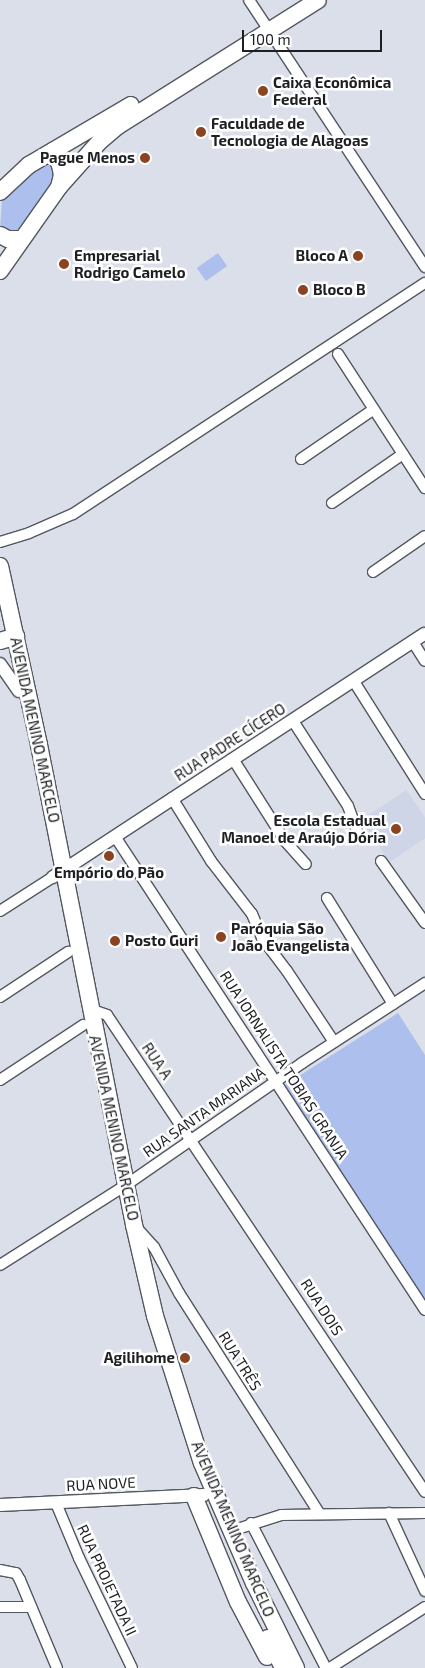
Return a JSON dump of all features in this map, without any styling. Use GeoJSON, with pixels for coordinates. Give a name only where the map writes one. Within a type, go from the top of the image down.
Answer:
{"type":"FeatureCollection","features":[{"type":"Feature","properties":{"kind":"main road"},"geometry":{"type":"LineString","coordinates":[[0,271],[59,187],[100,141],[118,126],[267,27],[301,0]]}},
{"type":"Feature","properties":{"kind":"main road"},"geometry":{"type":"LineString","coordinates":[[2,189],[29,165],[267,27],[318,0]]}},
{"type":"Feature","properties":{"kind":"main road"},"geometry":{"type":"LineString","coordinates":[[53,151],[60,165],[59,187]]}},
{"type":"Feature","properties":{"kind":"main road"},"geometry":{"type":"LineString","coordinates":[[0,236],[8,239],[22,239]]}},
{"type":"Feature","properties":{"kind":"main road","name":"AVENIDA MENINO MARCELO"},"geometry":{"type":"LineString","coordinates":[[0,566],[8,639],[58,874],[90,1009],[121,1187],[134,1225],[155,1316],[202,1463],[278,1635],[296,1668]]}},
{"type":"Feature","properties":{"kind":"main road","name":"AVENIDA MENINO MARCELO"},"geometry":{"type":"LineString","coordinates":[[0,602],[58,874],[68,952],[83,1025],[121,1187],[155,1353],[199,1495],[236,1567],[283,1668]]}},
{"type":"Feature","properties":{"kind":"main road"},"geometry":{"type":"LineString","coordinates":[[199,1495],[233,1590],[273,1668]]}},
{"type":"Feature","properties":{"kind":"main road"},"geometry":{"type":"LineString","coordinates":[[233,1590],[236,1567]]}},
{"type":"Feature","properties":{"kind":"street"},"geometry":{"type":"LineString","coordinates":[[249,0],[425,267]]}},
{"type":"Feature","properties":{"kind":"street"},"geometry":{"type":"LineString","coordinates":[[0,542],[29,533],[73,514],[425,283]]}},
{"type":"Feature","properties":{"kind":"street"},"geometry":{"type":"LineString","coordinates":[[338,354],[425,488]]}},
{"type":"Feature","properties":{"kind":"street"},"geometry":{"type":"LineString","coordinates":[[301,459],[374,409]]}},
{"type":"Feature","properties":{"kind":"street"},"geometry":{"type":"LineString","coordinates":[[332,504],[403,454]]}},
{"type":"Feature","properties":{"kind":"street"},"geometry":{"type":"LineString","coordinates":[[373,572],[425,536]]}},
{"type":"Feature","properties":{"kind":"street","name":"RUA PADRE CÍCERO"},"geometry":{"type":"LineString","coordinates":[[58,874],[116,838],[172,798],[425,634]]}},
{"type":"Feature","properties":{"kind":"street"},"geometry":{"type":"LineString","coordinates":[[413,642],[425,661]]}},
{"type":"Feature","properties":{"kind":"street"},"geometry":{"type":"LineString","coordinates":[[0,664],[19,691]]}},
{"type":"Feature","properties":{"kind":"street"},"geometry":{"type":"LineString","coordinates":[[353,680],[425,793]]}},
{"type":"Feature","properties":{"kind":"street"},"geometry":{"type":"LineString","coordinates":[[293,721],[348,806],[357,831]]}},
{"type":"Feature","properties":{"kind":"street"},"geometry":{"type":"LineString","coordinates":[[233,759],[285,841],[306,864]]}},
{"type":"Feature","properties":{"kind":"street"},"geometry":{"type":"LineString","coordinates":[[172,798],[211,861],[252,914],[262,938],[287,971],[334,1042]]}},
{"type":"Feature","properties":{"kind":"street","name":"RUA JORNALISTA TOBIAS GRANJA"},"geometry":{"type":"LineString","coordinates":[[116,838],[425,1310]]}},
{"type":"Feature","properties":{"kind":"street"},"geometry":{"type":"LineString","coordinates":[[381,861],[425,923]]}},
{"type":"Feature","properties":{"kind":"street"},"geometry":{"type":"LineString","coordinates":[[0,911],[58,874]]}},
{"type":"Feature","properties":{"kind":"street"},"geometry":{"type":"LineString","coordinates":[[327,898],[393,1004]]}},
{"type":"Feature","properties":{"kind":"street"},"geometry":{"type":"LineString","coordinates":[[0,997],[68,952]]}},
{"type":"Feature","properties":{"kind":"street","name":"RUA SANTA MARIANA"},"geometry":{"type":"LineString","coordinates":[[0,1265],[192,1140],[334,1042],[425,983]]}},
{"type":"Feature","properties":{"kind":"street","name":"RUA A"},"geometry":{"type":"LineString","coordinates":[[90,1009],[107,1015],[192,1140]]}},
{"type":"Feature","properties":{"kind":"street"},"geometry":{"type":"LineString","coordinates":[[0,1080],[83,1025]]}},
{"type":"Feature","properties":{"kind":"street","name":"RUA DOIS"},"geometry":{"type":"LineString","coordinates":[[192,1140],[425,1492]]}},
{"type":"Feature","properties":{"kind":"street","name":"RUA TRÊS"},"geometry":{"type":"LineString","coordinates":[[134,1225],[154,1247],[179,1293],[320,1514]]}},
{"type":"Feature","properties":{"kind":"street","name":"RUA NOVE"},"geometry":{"type":"LineString","coordinates":[[0,1505],[199,1495]]}},
{"type":"Feature","properties":{"kind":"street","name":"RUA PROJETADA II"},"geometry":{"type":"LineString","coordinates":[[56,1503],[79,1558],[132,1668]]}},
{"type":"Feature","properties":{"kind":"street"},"geometry":{"type":"LineString","coordinates":[[390,1513],[425,1591]]}},
{"type":"Feature","properties":{"kind":"street"},"geometry":{"type":"LineString","coordinates":[[231,1531],[272,1516],[425,1514]]}},
{"type":"Feature","properties":{"kind":"street"},"geometry":{"type":"LineString","coordinates":[[251,1523],[326,1668]]}},
{"type":"Feature","properties":{"kind":"street"},"geometry":{"type":"LineString","coordinates":[[0,1570],[16,1573],[58,1668]]}},
{"type":"Feature","properties":{"kind":"street"},"geometry":{"type":"LineString","coordinates":[[0,1608],[31,1607]]}},
{"type":"Feature","properties":{"kind":"street"},"geometry":{"type":"LineString","coordinates":[[330,1668],[425,1607]]}},
{"type":"Feature","properties":{"kind":"shaded area"},"geometry":{"type":"Polygon","coordinates":[[[48,159],[57,177],[16,232],[0,230],[2,199],[48,159]]]}},
{"type":"Feature","properties":{"kind":"shaded area"},"geometry":{"type":"Polygon","coordinates":[[[218,253],[227,266],[206,281],[197,268],[218,253]]]}},
{"type":"Feature","properties":{"kind":"shaded area","name":"Escola Estadual Manoel de Araújo Dória"},"geometry":{"type":"Polygon","coordinates":[[[406,790],[425,817],[425,838],[390,862],[361,820],[406,790]]]}},
{"type":"Feature","properties":{"kind":"shaded area"},"geometry":{"type":"Polygon","coordinates":[[[398,1013],[425,1055],[425,1300],[280,1088],[398,1013]]]}},
{"type":"Feature","properties":{"kind":"place","name":"Caixa Econômica Federal"},"geometry":{"type":"Point","coordinates":[263,91]}},
{"type":"Feature","properties":{"kind":"place","name":"Faculdade de Tecnologia de Alagoas"},"geometry":{"type":"Point","coordinates":[201,132]}},
{"type":"Feature","properties":{"kind":"place","name":"Pague Menos"},"geometry":{"type":"Point","coordinates":[145,158]}},
{"type":"Feature","properties":{"kind":"place","name":"Bloco A"},"geometry":{"type":"Point","coordinates":[358,256]}},
{"type":"Feature","properties":{"kind":"place","name":"Empresarial Rodrigo Camelo"},"geometry":{"type":"Point","coordinates":[64,264]}},
{"type":"Feature","properties":{"kind":"place","name":"Bloco B"},"geometry":{"type":"Point","coordinates":[303,290]}},
{"type":"Feature","properties":{"kind":"place","name":"Escola Estadual Manoel de Araújo Dória"},"geometry":{"type":"Point","coordinates":[396,829]}},
{"type":"Feature","properties":{"kind":"place","name":"Empório do Pão"},"geometry":{"type":"Point","coordinates":[109,856]}},
{"type":"Feature","properties":{"kind":"place","name":"Paróquia São João Evangelista"},"geometry":{"type":"Point","coordinates":[221,937]}},
{"type":"Feature","properties":{"kind":"place","name":"Posto Guri"},"geometry":{"type":"Point","coordinates":[115,941]}},
{"type":"Feature","properties":{"kind":"place","name":"Agilihome"},"geometry":{"type":"Point","coordinates":[185,1358]}}]}
